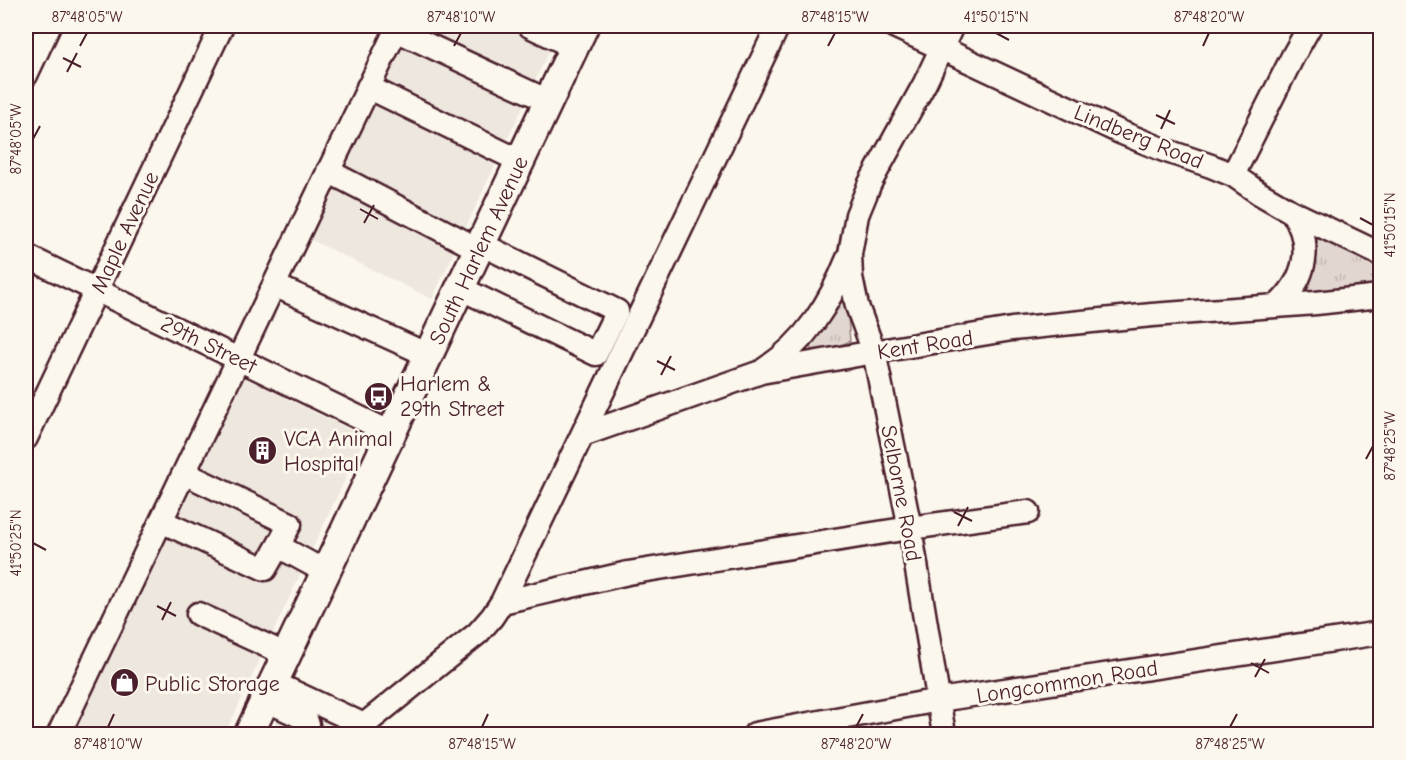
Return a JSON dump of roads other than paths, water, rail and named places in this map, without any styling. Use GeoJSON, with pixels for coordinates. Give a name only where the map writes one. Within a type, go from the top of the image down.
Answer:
{"type":"FeatureCollection","features":[{"type":"Feature","properties":{"kind":"main road","name":"South Harlem Avenue"},"geometry":{"type":"LineString","coordinates":[[249,735],[579,36]]}},
{"type":"Feature","properties":{"kind":"street"},"geometry":{"type":"LineString","coordinates":[[26,75],[49,26]]}},
{"type":"Feature","properties":{"kind":"street","name":"Maple Avenue"},"geometry":{"type":"LineString","coordinates":[[26,438],[222,26]]}},
{"type":"Feature","properties":{"kind":"street"},"geometry":{"type":"LineString","coordinates":[[530,26],[579,36]]}},
{"type":"Feature","properties":{"kind":"street"},"geometry":{"type":"LineString","coordinates":[[270,691],[364,725],[478,633],[492,617],[502,602],[778,26]]}},
{"type":"Feature","properties":{"kind":"street","name":"Lindberg Road"},"geometry":{"type":"LineString","coordinates":[[894,26],[1120,132],[1233,175],[1292,212],[1380,254]]}},
{"type":"Feature","properties":{"kind":"street","name":"Selborne Road"},"geometry":{"type":"LineString","coordinates":[[761,372],[780,359],[809,330],[834,292],[850,254],[857,215],[870,183],[952,26]]}},
{"type":"Feature","properties":{"kind":"street"},"geometry":{"type":"LineString","coordinates":[[1233,175],[1310,26]]}},
{"type":"Feature","properties":{"kind":"street"},"geometry":{"type":"LineString","coordinates":[[59,735],[397,28],[548,101]]}},
{"type":"Feature","properties":{"kind":"street"},"geometry":{"type":"LineString","coordinates":[[368,87],[520,162]]}},
{"type":"Feature","properties":{"kind":"street"},"geometry":{"type":"LineString","coordinates":[[328,171],[479,247],[617,311],[596,354],[460,288]]}},
{"type":"Feature","properties":{"kind":"street"},"geometry":{"type":"LineString","coordinates":[[1278,305],[1296,283],[1304,260],[1303,234],[1292,212]]}},
{"type":"Feature","properties":{"kind":"street","name":"Selborne Road"},"geometry":{"type":"LineString","coordinates":[[850,254],[851,277],[857,306],[874,352],[910,528],[944,735]]}},
{"type":"Feature","properties":{"kind":"street","name":"29th Street"},"geometry":{"type":"LineString","coordinates":[[26,256],[392,433]]}},
{"type":"Feature","properties":{"kind":"street"},"geometry":{"type":"LineString","coordinates":[[274,285],[428,356]]}},
{"type":"Feature","properties":{"kind":"street","name":"Kent Road"},"geometry":{"type":"LineString","coordinates":[[582,435],[761,372],[874,352],[1012,329],[1380,296]]}},
{"type":"Feature","properties":{"kind":"street"},"geometry":{"type":"LineString","coordinates":[[161,521],[265,569],[290,524],[184,473]]}},
{"type":"Feature","properties":{"kind":"street"},"geometry":{"type":"LineString","coordinates":[[502,602],[628,573],[910,528],[1028,512]]}},
{"type":"Feature","properties":{"kind":"street"},"geometry":{"type":"LineString","coordinates":[[278,546],[326,572]]}},
{"type":"Feature","properties":{"kind":"street"},"geometry":{"type":"LineString","coordinates":[[198,614],[287,655]]}},
{"type":"Feature","properties":{"kind":"street","name":"Longcommon Road"},"geometry":{"type":"LineString","coordinates":[[755,735],[939,700],[1380,633]]}},
{"type":"Feature","properties":{"kind":"street"},"geometry":{"type":"LineString","coordinates":[[270,691],[306,719],[308,725],[304,735]]}},
{"type":"Feature","properties":{"kind":"place","name":"Harlem & 29th Street"},"geometry":{"type":"Point","coordinates":[379,396]}},
{"type":"Feature","properties":{"kind":"place","name":"VCA Animal Hospital"},"geometry":{"type":"Point","coordinates":[263,451]}},
{"type":"Feature","properties":{"kind":"place","name":"Public Storage"},"geometry":{"type":"Point","coordinates":[124,683]}}]}
